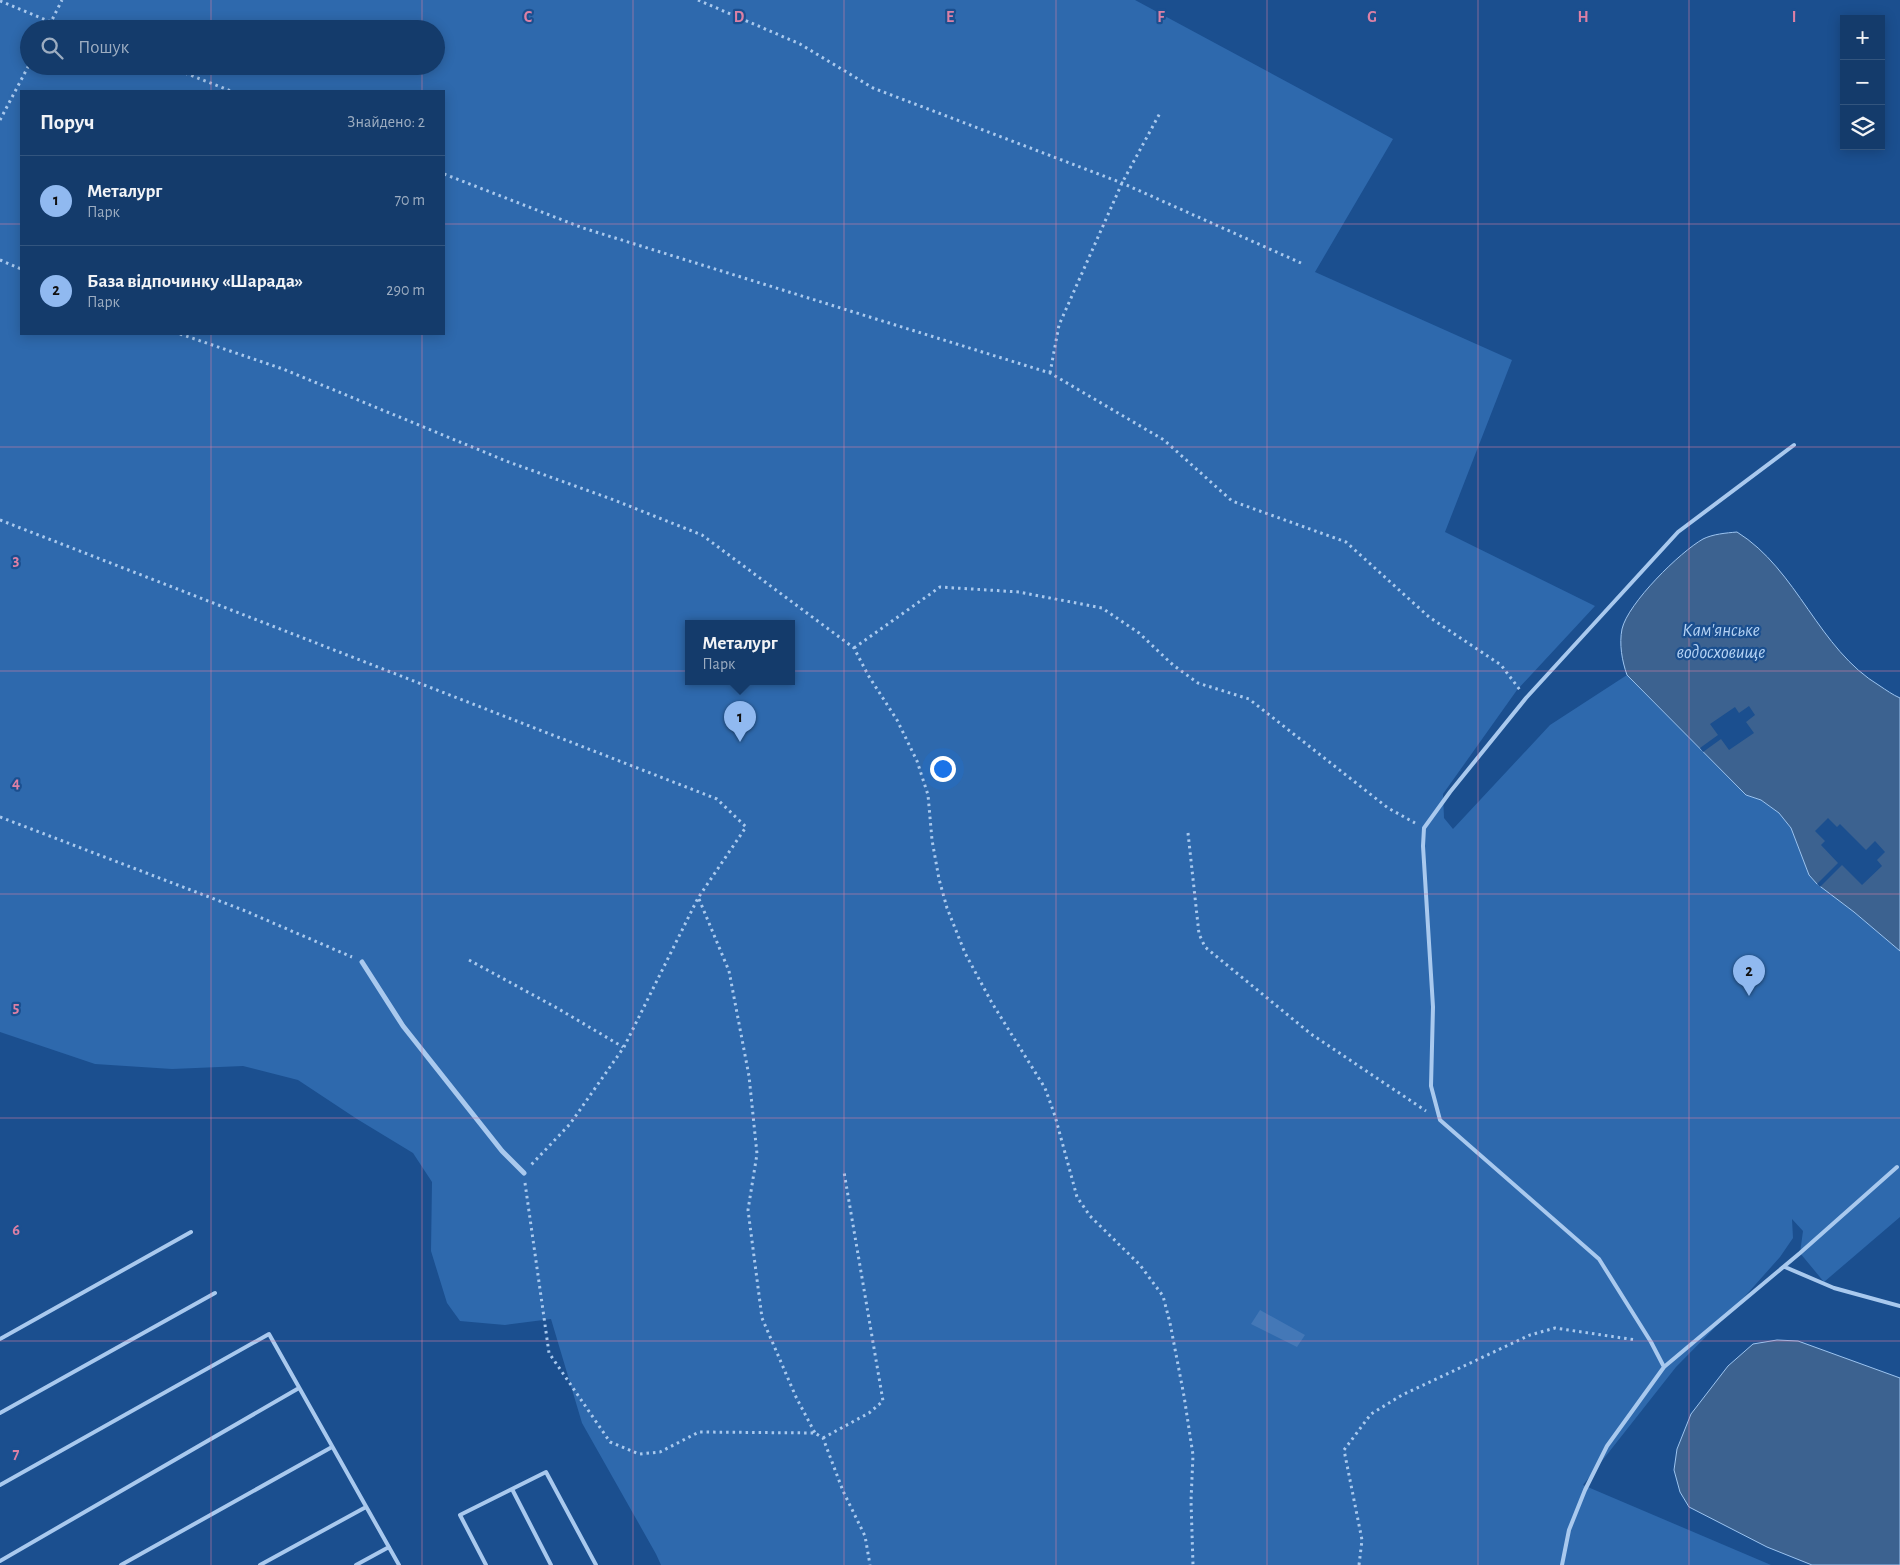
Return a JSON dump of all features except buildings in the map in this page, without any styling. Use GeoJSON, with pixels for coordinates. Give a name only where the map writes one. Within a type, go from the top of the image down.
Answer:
{"type":"FeatureCollection","features":[{"type":"Feature","properties":{"kind":"street"},"geometry":{"type":"LineString","coordinates":[[362,962],[403,1026],[502,1151],[524,1173]]}},
{"type":"Feature","properties":{"kind":"lane"},"geometry":{"type":"LineString","coordinates":[[1664,1367],[1651,1342],[1599,1259],[1440,1120],[1431,1086],[1434,1007],[1423,846],[1424,828],[1450,792],[1526,698],[1678,532],[1794,445]]}},
{"type":"Feature","properties":{"kind":"lane"},"geometry":{"type":"LineString","coordinates":[[1562,1565],[1569,1530],[1585,1490],[1607,1446],[1664,1367],[1897,1168]]}},
{"type":"Feature","properties":{"kind":"lane"},"geometry":{"type":"LineString","coordinates":[[0,1339],[191,1232]]}},
{"type":"Feature","properties":{"kind":"lane"},"geometry":{"type":"LineString","coordinates":[[1784,1266],[1834,1288],[1900,1306]]}},
{"type":"Feature","properties":{"kind":"lane"},"geometry":{"type":"LineString","coordinates":[[0,1413],[215,1293]]}},
{"type":"Feature","properties":{"kind":"lane"},"geometry":{"type":"LineString","coordinates":[[0,1485],[269,1334],[399,1565]]}},
{"type":"Feature","properties":{"kind":"lane"},"geometry":{"type":"LineString","coordinates":[[0,1561],[299,1388]]}},
{"type":"Feature","properties":{"kind":"lane"},"geometry":{"type":"LineString","coordinates":[[120,1565],[332,1446]]}},
{"type":"Feature","properties":{"kind":"lane"},"geometry":{"type":"LineString","coordinates":[[486,1565],[460,1515],[546,1472],[596,1565]]}},
{"type":"Feature","properties":{"kind":"lane"},"geometry":{"type":"LineString","coordinates":[[512,1489],[551,1565]]}},
{"type":"Feature","properties":{"kind":"lane"},"geometry":{"type":"LineString","coordinates":[[260,1565],[366,1507]]}},
{"type":"Feature","properties":{"kind":"lane"},"geometry":{"type":"LineString","coordinates":[[356,1565],[389,1547]]}},
{"type":"Feature","properties":{"kind":"path"},"geometry":{"type":"LineString","coordinates":[[52,20],[62,0]]}},
{"type":"Feature","properties":{"kind":"path"},"geometry":{"type":"LineString","coordinates":[[698,0],[800,44],[873,88],[1122,183],[1301,263]]}},
{"type":"Feature","properties":{"kind":"path"},"geometry":{"type":"LineString","coordinates":[[0,1],[46,20]]}},
{"type":"Feature","properties":{"kind":"path"},"geometry":{"type":"LineString","coordinates":[[0,120],[24,75]]}},
{"type":"Feature","properties":{"kind":"path"},"geometry":{"type":"LineString","coordinates":[[190,75],[228,90]]}},
{"type":"Feature","properties":{"kind":"path"},"geometry":{"type":"LineString","coordinates":[[1050,373],[1059,325],[1122,183],[1160,113]]}},
{"type":"Feature","properties":{"kind":"path"},"geometry":{"type":"LineString","coordinates":[[445,174],[584,228],[1050,373],[1164,440],[1232,500],[1346,542],[1429,617],[1501,665],[1526,698]]}},
{"type":"Feature","properties":{"kind":"path"},"geometry":{"type":"LineString","coordinates":[[0,260],[20,269]]}},
{"type":"Feature","properties":{"kind":"path"},"geometry":{"type":"LineString","coordinates":[[183,335],[283,369],[506,461],[614,500],[702,535],[854,648],[868,675],[897,720],[917,760],[928,794],[932,840],[939,879],[947,908],[965,953],[992,1003],[1045,1088],[1055,1116],[1077,1197],[1090,1216],[1140,1265],[1163,1296],[1184,1396],[1192,1455],[1191,1501],[1194,1565]]}},
{"type":"Feature","properties":{"kind":"path"},"geometry":{"type":"LineString","coordinates":[[0,520],[716,798],[746,827],[698,898],[624,1047],[570,1124],[524,1173],[549,1353],[610,1442],[639,1454],[660,1452],[699,1432],[815,1433],[824,1438],[843,1491],[865,1536],[870,1565]]}},
{"type":"Feature","properties":{"kind":"path"},"geometry":{"type":"LineString","coordinates":[[854,648],[940,587],[1019,592],[1102,608],[1139,633],[1173,665],[1198,683],[1249,699],[1388,808],[1424,828]]}},
{"type":"Feature","properties":{"kind":"path"},"geometry":{"type":"LineString","coordinates":[[0,816],[244,910],[362,962]]}},
{"type":"Feature","properties":{"kind":"path"},"geometry":{"type":"LineString","coordinates":[[1188,833],[1199,934],[1205,947],[1311,1034],[1440,1120]]}},
{"type":"Feature","properties":{"kind":"path"},"geometry":{"type":"LineString","coordinates":[[698,898],[729,971],[749,1076],[757,1154],[748,1210],[762,1318],[796,1398],[815,1433]]}},
{"type":"Feature","properties":{"kind":"path"},"geometry":{"type":"LineString","coordinates":[[469,960],[624,1047]]}},
{"type":"Feature","properties":{"kind":"path"},"geometry":{"type":"LineString","coordinates":[[824,1438],[869,1413],[883,1401],[844,1172]]}},
{"type":"Feature","properties":{"kind":"path"},"geometry":{"type":"LineString","coordinates":[[1359,1565],[1362,1540],[1344,1450],[1371,1414],[1402,1395],[1530,1335],[1556,1328],[1651,1342]]}},
{"type":"Feature","properties":{"kind":"shaded area"},"geometry":{"type":"Polygon","coordinates":[[[0,0],[1135,0],[1393,139],[1315,272],[1512,360],[1445,532],[1595,606],[1517,690],[1443,794],[1444,818],[1453,829],[1550,725],[1627,675],[1746,795],[1761,800],[1779,813],[1791,828],[1809,875],[1817,884],[1900,951],[1900,1217],[1824,1282],[1800,1253],[1803,1231],[1792,1219],[1793,1238],[1780,1257],[1739,1303],[1676,1367],[1583,1485],[1771,1565],[661,1565],[582,1423],[551,1319],[505,1325],[460,1321],[447,1303],[431,1251],[432,1182],[413,1153],[298,1080],[243,1066],[172,1069],[95,1064],[0,1032],[0,0]]]}},
{"type":"Feature","properties":{"kind":"water","name":"Кам'янське водосховище"},"geometry":{"type":"Polygon","coordinates":[[[1737,532],[1758,548],[1776,567],[1840,652],[1859,670],[1900,698],[1900,951],[1817,884],[1809,875],[1791,828],[1779,813],[1761,800],[1746,795],[1627,675],[1622,652],[1622,629],[1626,618],[1644,593],[1681,555],[1703,539],[1737,532]]]}},
{"type":"Feature","properties":{"kind":"water"},"geometry":{"type":"Polygon","coordinates":[[[1777,1340],[1798,1341],[1900,1378],[1900,1565],[1812,1565],[1767,1547],[1689,1507],[1680,1492],[1674,1470],[1677,1449],[1691,1414],[1728,1366],[1753,1344],[1777,1340]]]}},
{"type":"Feature","properties":{"kind":"pier"},"geometry":{"type":"Polygon","coordinates":[[[1749,706],[1755,715],[1746,722],[1754,733],[1729,750],[1721,739],[1703,752],[1700,748],[1718,735],[1710,724],[1735,707],[1739,713],[1749,706]]]}},
{"type":"Feature","properties":{"kind":"pier"},"geometry":{"type":"Polygon","coordinates":[[[1828,818],[1837,827],[1840,824],[1866,850],[1875,841],[1885,852],[1877,860],[1882,866],[1862,885],[1842,865],[1820,887],[1817,884],[1838,863],[1821,845],[1825,841],[1815,831],[1828,818]]]}},
{"type":"Feature","properties":{"kind":"place","name":"Металург"},"geometry":{"type":"Point","coordinates":[740,742]}},
{"type":"Feature","properties":{"kind":"place","name":"База відпочинку «Шарада»"},"geometry":{"type":"Point","coordinates":[1749,996]}}]}
